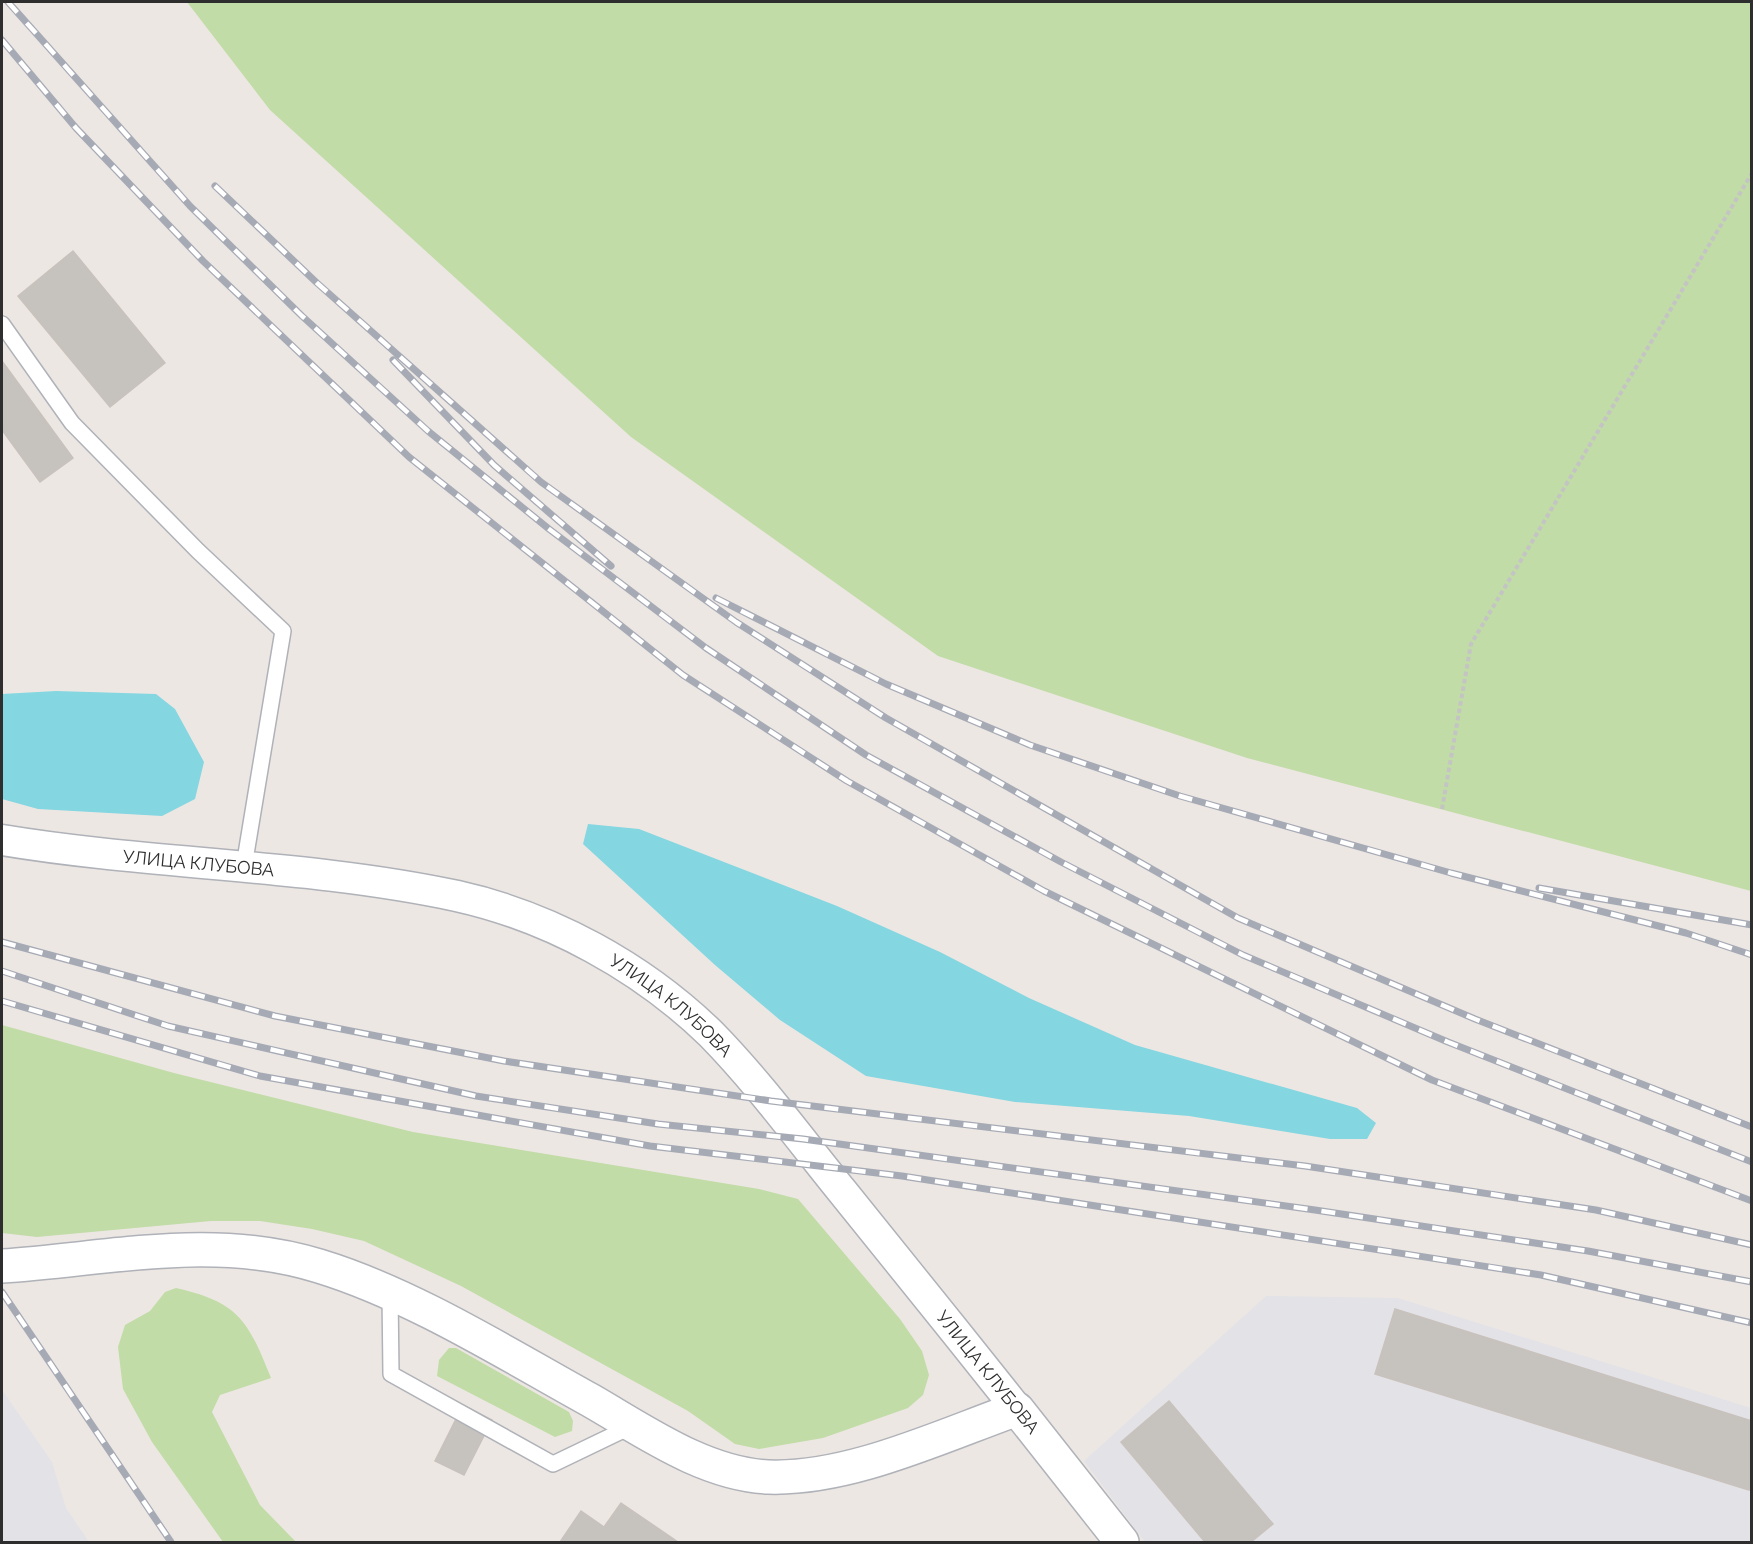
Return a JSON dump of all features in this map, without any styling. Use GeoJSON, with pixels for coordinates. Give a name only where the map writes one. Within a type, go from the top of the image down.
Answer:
{"type":"FeatureCollection","features":[{"type":"Feature","properties":{"kind":"main road"},"geometry":{"type":"LineString","coordinates":[[2,1266],[151,1250],[223,1248],[274,1255],[319,1266],[390,1293],[507,1353],[687,1454],[714,1465],[750,1475],[788,1476],[834,1469],[891,1454],[1017,1409]]}},
{"type":"Feature","properties":{"kind":"main road","name":"УЛИЦА КЛУБОВА"},"geometry":{"type":"LineString","coordinates":[[1017,1409],[1122,1542]]}},
{"type":"Feature","properties":{"kind":"street","name":"УЛИЦА КЛУБОВА"},"geometry":{"type":"LineString","coordinates":[[2,840],[361,878],[461,897],[545,922],[612,958],[672,1000],[710,1034],[771,1101],[1017,1409]]}},
{"type":"Feature","properties":{"kind":"lane"},"geometry":{"type":"LineString","coordinates":[[2,324],[72,423],[198,551],[283,631],[244,866]]}},
{"type":"Feature","properties":{"kind":"lane"},"geometry":{"type":"LineString","coordinates":[[390,1293],[391,1374],[552,1464],[634,1425]]}},
{"type":"Feature","properties":{"kind":"path"},"geometry":{"type":"LineString","coordinates":[[1442,809],[1471,644],[1752,173]]}},
{"type":"Feature","properties":{"kind":"shaded area"},"geometry":{"type":"Polygon","coordinates":[[[1266,1296],[1398,1298],[1751,1408],[1751,1542],[1145,1542],[1084,1461],[1266,1296]]]}},
{"type":"Feature","properties":{"kind":"shaded area"},"geometry":{"type":"Polygon","coordinates":[[[2,1390],[52,1462],[66,1508],[89,1542],[2,1542],[2,1390]]]}},
{"type":"Feature","properties":{"kind":"green space"},"geometry":{"type":"Polygon","coordinates":[[[187,2],[1751,2],[1751,891],[1247,758],[938,656],[631,437],[270,110],[187,2]]]}},
{"type":"Feature","properties":{"kind":"green space"},"geometry":{"type":"Polygon","coordinates":[[[2,1025],[174,1073],[413,1132],[759,1189],[798,1199],[900,1319],[922,1351],[929,1375],[923,1395],[908,1408],[823,1438],[759,1449],[735,1444],[688,1411],[461,1286],[364,1241],[312,1229],[260,1221],[211,1221],[37,1237],[2,1233],[2,1025]]]}},
{"type":"Feature","properties":{"kind":"green space"},"geometry":{"type":"Polygon","coordinates":[[[176,1288],[214,1300],[227,1307],[238,1316],[255,1341],[271,1378],[220,1395],[212,1412],[260,1505],[296,1542],[223,1542],[152,1442],[123,1389],[118,1347],[125,1325],[150,1311],[165,1292],[176,1288]]]}},
{"type":"Feature","properties":{"kind":"green space"},"geometry":{"type":"Polygon","coordinates":[[[449,1348],[456,1348],[569,1412],[573,1421],[572,1431],[555,1437],[437,1376],[439,1360],[449,1348]]]}},
{"type":"Feature","properties":{"kind":"water"},"geometry":{"type":"Polygon","coordinates":[[[56,691],[156,694],[175,709],[204,762],[195,799],[162,816],[38,809],[2,799],[2,694],[56,691]]]}},
{"type":"Feature","properties":{"kind":"water"},"geometry":{"type":"Polygon","coordinates":[[[588,824],[639,829],[837,906],[940,952],[1029,998],[1135,1045],[1357,1108],[1376,1123],[1367,1139],[1330,1139],[1189,1116],[1015,1102],[866,1076],[780,1020],[715,965],[583,844],[588,824]]]}},
{"type":"Feature","properties":{"kind":"building"},"geometry":{"type":"Polygon","coordinates":[[[73,251],[165,363],[110,407],[18,296],[73,251]]]}},
{"type":"Feature","properties":{"kind":"building"},"geometry":{"type":"Polygon","coordinates":[[[2,361],[73,458],[40,482],[2,430],[2,361]]]}},
{"type":"Feature","properties":{"kind":"building"},"geometry":{"type":"Polygon","coordinates":[[[1395,1309],[1752,1421],[1752,1482],[1749,1490],[1375,1374],[1395,1309]]]}},
{"type":"Feature","properties":{"kind":"building"},"geometry":{"type":"Polygon","coordinates":[[[1169,1401],[1273,1524],[1251,1542],[1205,1542],[1121,1442],[1169,1401]]]}},
{"type":"Feature","properties":{"kind":"building"},"geometry":{"type":"Polygon","coordinates":[[[463,1405],[492,1420],[464,1475],[435,1461],[463,1405]]]}},
{"type":"Feature","properties":{"kind":"building"},"geometry":{"type":"Polygon","coordinates":[[[621,1503],[678,1542],[560,1542],[581,1511],[604,1527],[621,1503]]]}},
{"type":"Feature","properties":{"kind":"railway"},"geometry":{"type":"LineString","coordinates":[[8,2],[190,206],[302,316],[428,431],[549,529],[706,648],[866,755],[1061,862],[1243,955],[1448,1042],[1752,1162]]}},
{"type":"Feature","properties":{"kind":"railway"},"geometry":{"type":"LineString","coordinates":[[2,40],[76,128],[203,261],[409,457],[683,675],[847,781],[1044,891],[1432,1080],[1752,1201]]}},
{"type":"Feature","properties":{"kind":"railway"},"geometry":{"type":"LineString","coordinates":[[215,186],[317,283],[541,482],[736,622],[886,718],[1238,918],[1475,1019],[1752,1127]]}},
{"type":"Feature","properties":{"kind":"railway"},"geometry":{"type":"LineString","coordinates":[[393,360],[494,465],[611,566]]}},
{"type":"Feature","properties":{"kind":"railway"},"geometry":{"type":"LineString","coordinates":[[716,598],[886,684],[1030,745],[1180,796],[1451,873],[1686,933],[1752,955]]}},
{"type":"Feature","properties":{"kind":"railway"},"geometry":{"type":"LineString","coordinates":[[1539,888],[1752,925]]}},
{"type":"Feature","properties":{"kind":"railway"},"geometry":{"type":"LineString","coordinates":[[2,942],[275,1016],[504,1061],[771,1101],[1305,1166],[1596,1210],[1752,1245]]}},
{"type":"Feature","properties":{"kind":"railway"},"geometry":{"type":"LineString","coordinates":[[2,971],[168,1026],[476,1096],[658,1124],[803,1139],[1315,1210],[1588,1251],[1752,1282]]}},
{"type":"Feature","properties":{"kind":"railway"},"geometry":{"type":"LineString","coordinates":[[2,1001],[260,1076],[650,1146],[902,1176],[1541,1275],[1752,1323]]}},
{"type":"Feature","properties":{"kind":"railway"},"geometry":{"type":"LineString","coordinates":[[2,1292],[171,1542]]}}]}
